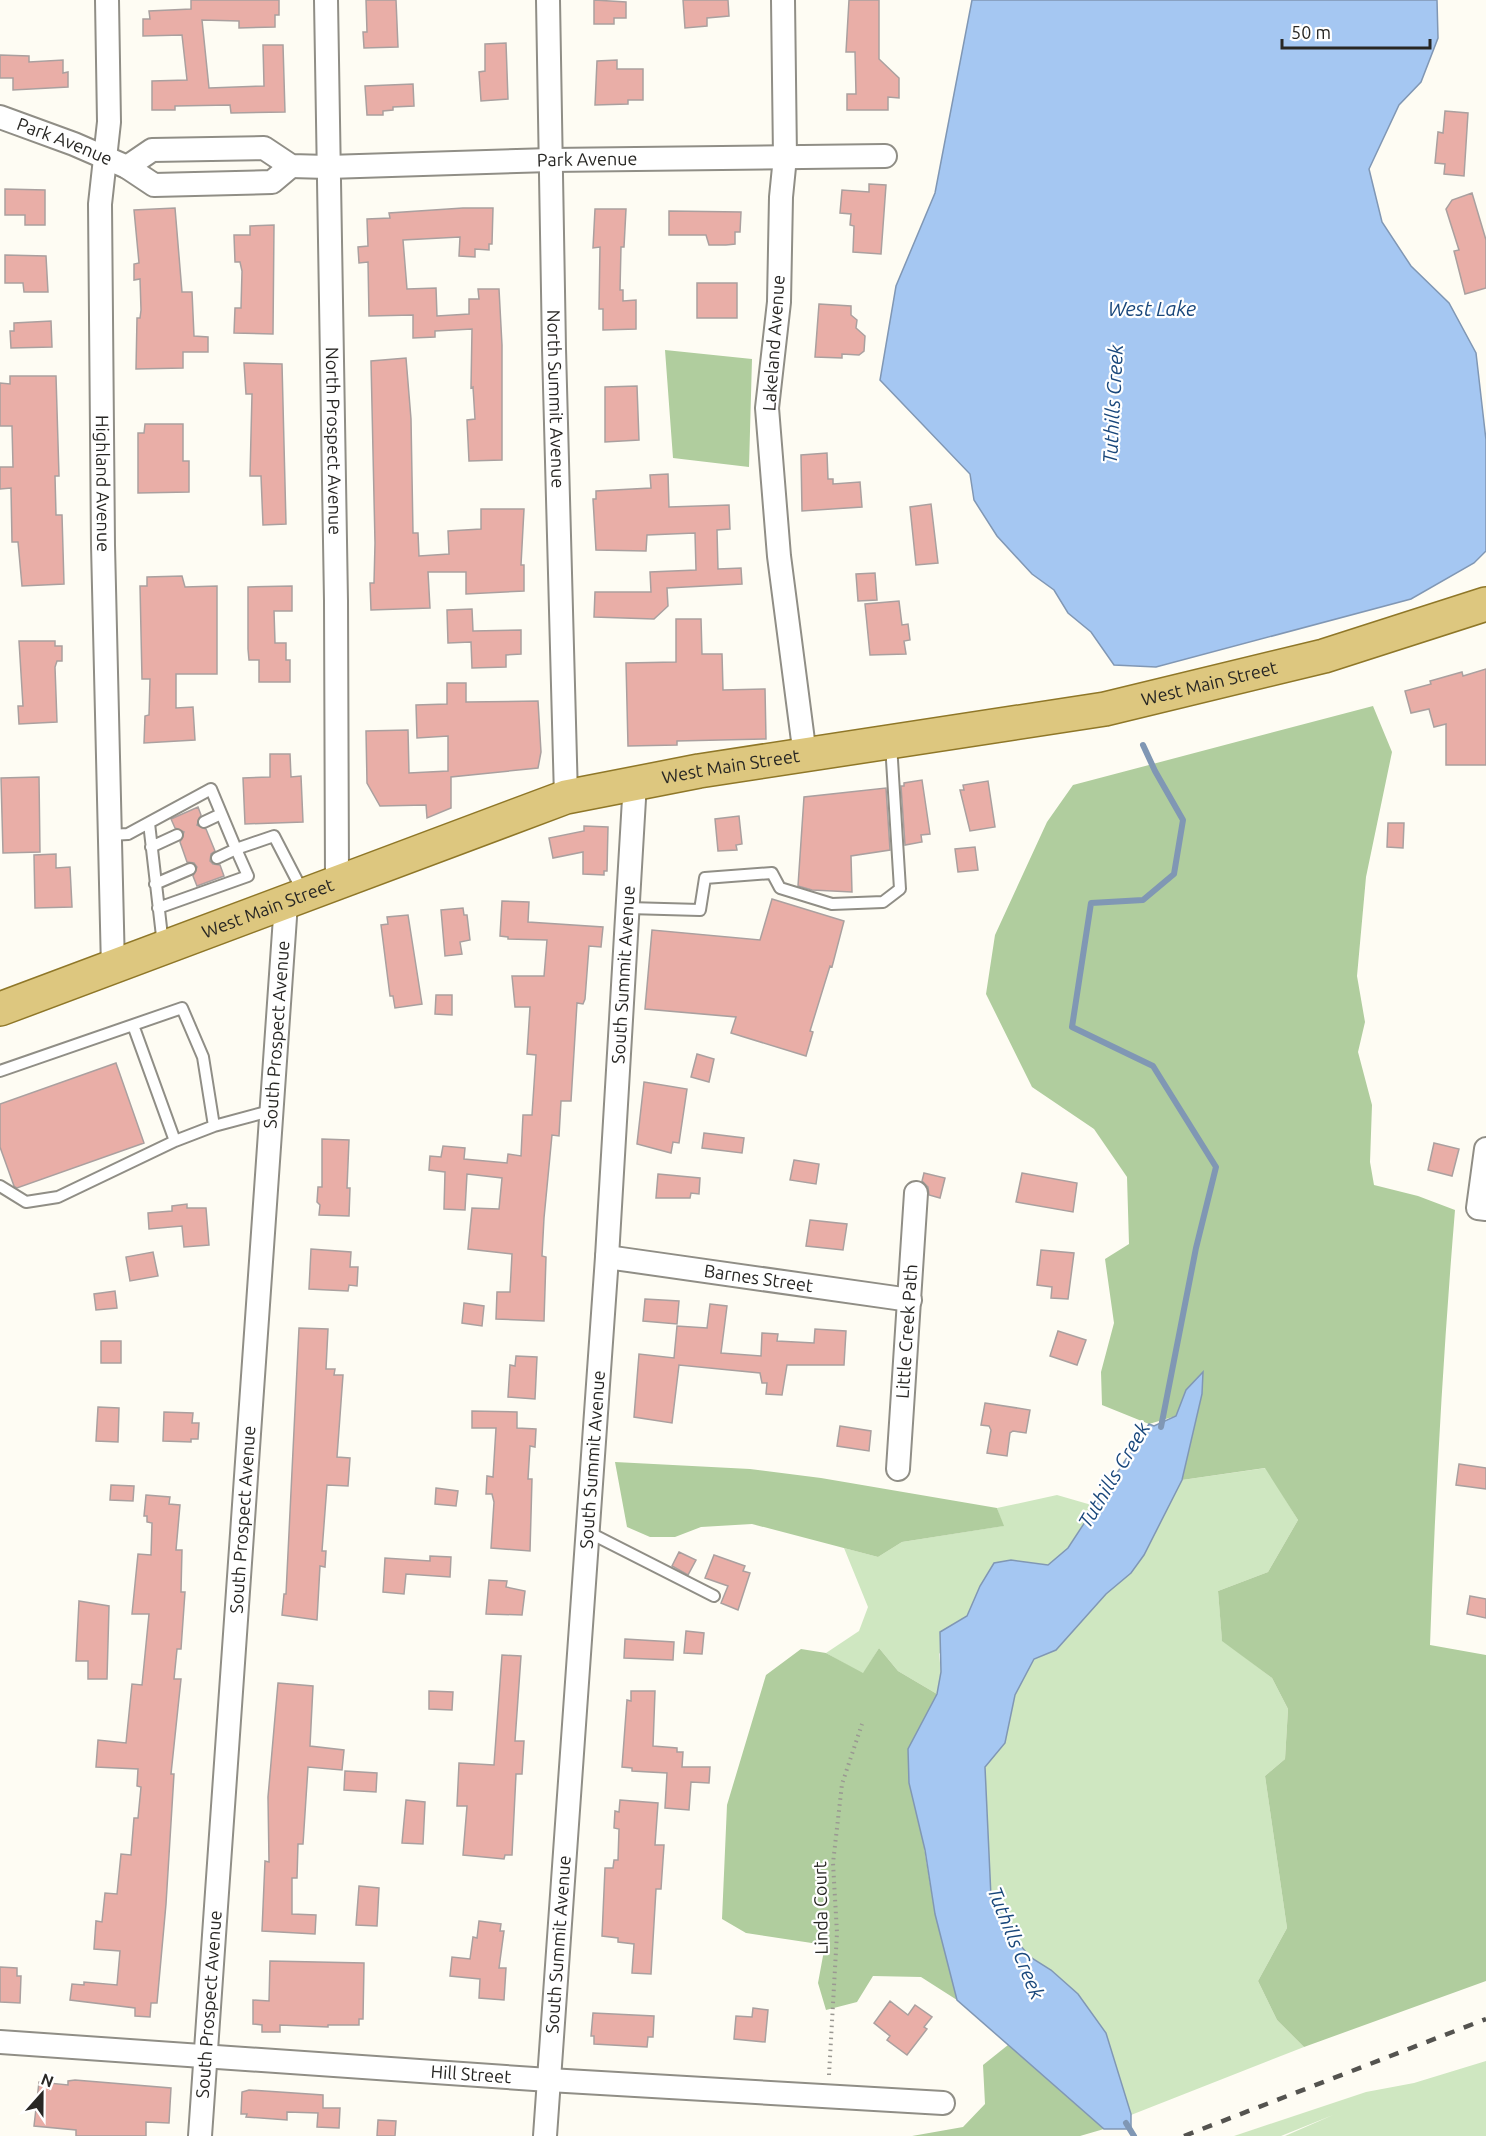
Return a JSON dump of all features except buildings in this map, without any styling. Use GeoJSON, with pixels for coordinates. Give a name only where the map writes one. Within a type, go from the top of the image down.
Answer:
{"type":"FeatureCollection","features":[{"type":"Feature","properties":{"kind":"main road","name":"West Main Street"},"geometry":{"type":"LineString","coordinates":[[0,1009],[566,797],[635,782],[1105,709],[1324,656],[1486,604]]}},
{"type":"Feature","properties":{"kind":"street","name":"Highland Avenue"},"geometry":{"type":"LineString","coordinates":[[107,0],[109,122],[100,204],[113,968]]}},
{"type":"Feature","properties":{"kind":"street","name":"North Prospect Avenue"},"geometry":{"type":"LineString","coordinates":[[326,0],[336,601],[337,882]]}},
{"type":"Feature","properties":{"kind":"street","name":"North Summit Avenue"},"geometry":{"type":"LineString","coordinates":[[548,0],[566,797]]}},
{"type":"Feature","properties":{"kind":"street","name":"Lakeland Avenue"},"geometry":{"type":"LineString","coordinates":[[783,0],[785,157],[781,197],[779,302],[767,408],[779,556],[805,756]]}},
{"type":"Feature","properties":{"kind":"street","name":"Park Avenue"},"geometry":{"type":"LineString","coordinates":[[0,117],[127,167],[154,185],[272,182],[291,166]]}},
{"type":"Feature","properties":{"kind":"street","name":"Park Avenue"},"geometry":{"type":"LineString","coordinates":[[127,167],[152,150],[264,148],[291,166],[328,167],[551,160],[885,156]]}},
{"type":"Feature","properties":{"kind":"street","name":"South Summit Avenue"},"geometry":{"type":"LineString","coordinates":[[545,2136],[607,1257],[635,782]]}},
{"type":"Feature","properties":{"kind":"street","name":"South Prospect Avenue"},"geometry":{"type":"LineString","coordinates":[[200,2136],[270,1111],[295,899]]}},
{"type":"Feature","properties":{"kind":"street"},"geometry":{"type":"LineString","coordinates":[[1482,1209],[1486,1149]]}},
{"type":"Feature","properties":{"kind":"street","name":"Little Creek Path"},"geometry":{"type":"LineString","coordinates":[[898,1469],[916,1193]]}},
{"type":"Feature","properties":{"kind":"street","name":"Barnes Street"},"geometry":{"type":"LineString","coordinates":[[607,1257],[910,1300]]}},
{"type":"Feature","properties":{"kind":"street","name":"Hill Street"},"geometry":{"type":"LineString","coordinates":[[0,2042],[549,2080],[943,2103]]}},
{"type":"Feature","properties":{"kind":"lane"},"geometry":{"type":"LineString","coordinates":[[628,908],[700,910],[705,878],[772,873],[780,888],[832,904],[883,902],[900,889],[890,743]]}},
{"type":"Feature","properties":{"kind":"lane"},"geometry":{"type":"LineString","coordinates":[[110,835],[128,834],[211,789],[249,876],[158,908]]}},
{"type":"Feature","properties":{"kind":"lane"},"geometry":{"type":"LineString","coordinates":[[204,822],[222,814]]}},
{"type":"Feature","properties":{"kind":"lane"},"geometry":{"type":"LineString","coordinates":[[149,823],[164,949]]}},
{"type":"Feature","properties":{"kind":"lane"},"geometry":{"type":"LineString","coordinates":[[151,847],[177,835]]}},
{"type":"Feature","properties":{"kind":"lane"},"geometry":{"type":"LineString","coordinates":[[217,858],[274,836],[295,899]]}},
{"type":"Feature","properties":{"kind":"lane"},"geometry":{"type":"LineString","coordinates":[[155,884],[190,869]]}},
{"type":"Feature","properties":{"kind":"lane"},"geometry":{"type":"LineString","coordinates":[[0,1071],[182,1008],[202,1057],[214,1126]]}},
{"type":"Feature","properties":{"kind":"lane"},"geometry":{"type":"LineString","coordinates":[[133,1025],[175,1141]]}},
{"type":"Feature","properties":{"kind":"lane"},"geometry":{"type":"LineString","coordinates":[[0,1185],[26,1202],[58,1197],[175,1141],[214,1126],[270,1111]]}},
{"type":"Feature","properties":{"kind":"lane"},"geometry":{"type":"LineString","coordinates":[[588,1532],[714,1596]]}},
{"type":"Feature","properties":{"kind":"path","name":"Linda Court"},"geometry":{"type":"LineString","coordinates":[[828,2096],[837,1933],[833,1863],[842,1784],[862,1724]]}},
{"type":"Feature","properties":{"kind":"green space"},"geometry":{"type":"Polygon","coordinates":[[[665,350],[752,359],[749,467],[673,458],[665,350]]]}},
{"type":"Feature","properties":{"kind":"green space"},"geometry":{"type":"Polygon","coordinates":[[[1373,706],[1392,752],[1366,877],[1357,976],[1365,1022],[1358,1052],[1372,1105],[1370,1162],[1374,1185],[1418,1196],[1455,1210],[1440,1428],[1430,1645],[1486,1655],[1486,1981],[1304,2047],[1277,2020],[1258,1981],[1287,1928],[1265,1776],[1285,1759],[1288,1709],[1272,1678],[1222,1641],[1218,1591],[1268,1572],[1298,1520],[1265,1468],[1182,1480],[1202,1394],[1203,1373],[1186,1390],[1176,1416],[1149,1424],[1102,1405],[1101,1372],[1114,1323],[1105,1259],[1129,1244],[1127,1177],[1094,1129],[1032,1087],[986,994],[995,935],[1047,822],[1073,785],[1373,706]]]}},
{"type":"Feature","properties":{"kind":"green space"},"geometry":{"type":"Polygon","coordinates":[[[615,1462],[750,1469],[821,1478],[997,1508],[1004,1526],[902,1542],[878,1557],[752,1524],[701,1527],[675,1537],[650,1537],[627,1527],[615,1462]]]}},
{"type":"Feature","properties":{"kind":"green space"},"geometry":{"type":"Polygon","coordinates":[[[1266,1468],[1298,1520],[1268,1572],[1218,1591],[1222,1640],[1272,1678],[1288,1709],[1285,1759],[1265,1776],[1287,1928],[1258,1981],[1277,2020],[1304,2047],[1131,2115],[1106,2033],[1078,1994],[1051,1970],[1030,1957],[1015,1939],[991,1897],[985,1767],[1005,1743],[1015,1695],[1034,1659],[1056,1650],[1106,1594],[1131,1573],[1144,1555],[1182,1480],[1266,1468]]]}},
{"type":"Feature","properties":{"kind":"green space"},"geometry":{"type":"Polygon","coordinates":[[[1057,1495],[1095,1506],[1068,1548],[1049,1565],[1011,1560],[980,1586],[967,1616],[939,1654],[941,1672],[937,1694],[898,1671],[879,1648],[863,1674],[826,1653],[859,1631],[868,1607],[844,1548],[878,1557],[902,1542],[1003,1526],[997,1508],[1057,1495]]]}},
{"type":"Feature","properties":{"kind":"green space"},"geometry":{"type":"Polygon","coordinates":[[[879,1648],[898,1671],[937,1694],[908,1749],[935,1914],[957,2000],[921,1977],[873,1976],[857,2002],[826,2010],[818,1983],[825,1945],[746,1933],[722,1919],[727,1805],[766,1675],[801,1649],[826,1653],[863,1673],[879,1648]]]}},
{"type":"Feature","properties":{"kind":"green space"},"geometry":{"type":"Polygon","coordinates":[[[1008,2045],[1104,2129],[1080,2136],[912,2136],[963,2127],[985,2104],[983,2065],[1008,2045]]]}},
{"type":"Feature","properties":{"kind":"green space"},"geometry":{"type":"Polygon","coordinates":[[[1486,2061],[1486,2136],[1285,2136],[1333,2115],[1281,2136],[1234,2136],[1366,2092],[1414,2083],[1486,2061]]]}},
{"type":"Feature","properties":{"kind":"water","name":"West Lake"},"geometry":{"type":"Polygon","coordinates":[[[972,0],[1437,0],[1438,38],[1421,82],[1399,105],[1369,169],[1382,222],[1411,266],[1449,303],[1476,353],[1486,440],[1486,551],[1474,563],[1411,599],[1156,667],[1114,665],[1091,632],[1068,613],[1054,590],[1032,574],[997,536],[974,500],[970,474],[880,380],[896,286],[935,193],[972,0]]]}},
{"type":"Feature","properties":{"kind":"water"},"geometry":{"type":"Polygon","coordinates":[[[1203,1372],[1202,1394],[1182,1480],[1144,1555],[1131,1573],[1106,1594],[1056,1650],[1034,1659],[1015,1695],[1005,1743],[985,1767],[991,1897],[1015,1939],[1030,1957],[1051,1970],[1078,1994],[1106,2033],[1131,2114],[1131,2129],[1104,2129],[957,2000],[935,1914],[925,1850],[909,1783],[908,1749],[937,1694],[941,1672],[940,1632],[967,1616],[980,1586],[994,1563],[1011,1560],[1048,1565],[1068,1548],[1149,1424],[1154,1426],[1176,1416],[1186,1390],[1203,1372]]]}},
{"type":"Feature","properties":{"kind":"waterway","name":"Tuthills Creek"},"geometry":{"type":"LineString","coordinates":[[1143,745],[1183,820],[1174,874],[1143,900],[1091,903],[1072,1027],[1153,1066],[1216,1167],[1196,1248],[1161,1427]]}},
{"type":"Feature","properties":{"kind":"waterway","name":"Tuthills Creek"},"geometry":{"type":"LineString","coordinates":[[1126,2123],[1134,2136]]}},
{"type":"Feature","properties":{"kind":"railway"},"geometry":{"type":"LineString","coordinates":[[1184,2136],[1486,2019]]}}]}
